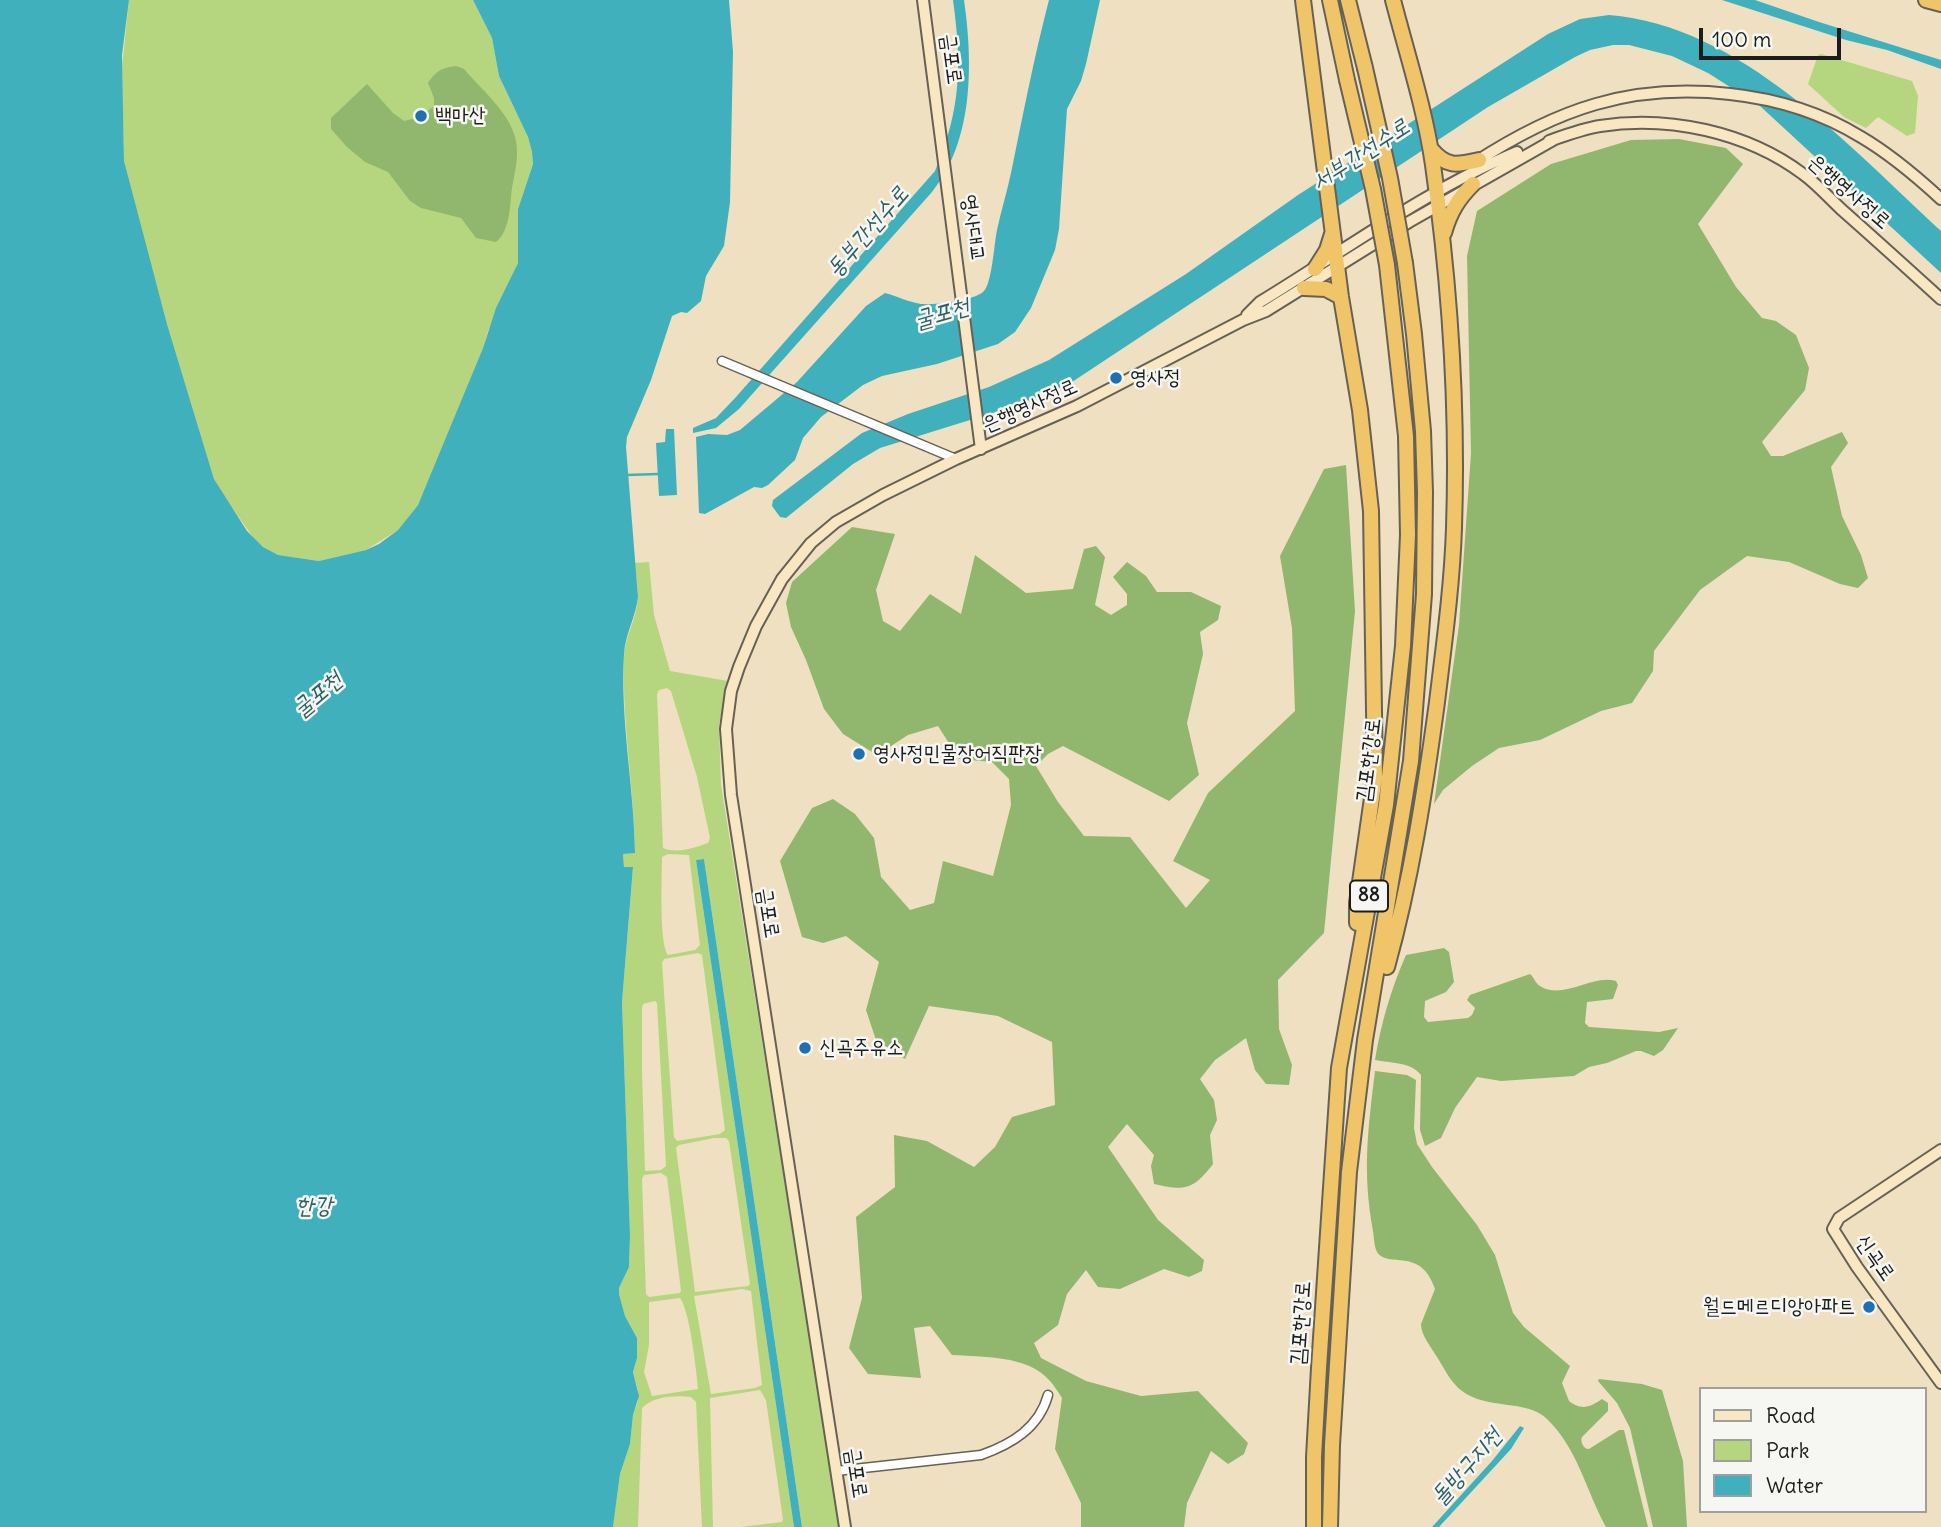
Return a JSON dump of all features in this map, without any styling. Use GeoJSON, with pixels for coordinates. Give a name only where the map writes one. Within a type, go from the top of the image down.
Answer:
{"type":"FeatureCollection","features":[{"type":"Feature","properties":{"kind":"highway"},"geometry":{"type":"LineString","coordinates":[[1303,0],[1341,297],[1366,453],[1372,560],[1374,777],[1357,903],[1357,961]]}},
{"type":"Feature","properties":{"kind":"highway","name":"김포한강로"},"geometry":{"type":"LineString","coordinates":[[1314,1527],[1315,1432],[1336,1102],[1345,1028],[1392,760],[1407,584],[1406,436],[1387,265],[1373,189],[1330,0]]}},
{"type":"Feature","properties":{"kind":"highway","name":"김포한강로"},"geometry":{"type":"LineString","coordinates":[[1330,1526],[1332,1445],[1349,1172],[1365,1040],[1411,761],[1424,594],[1423,431],[1414,334],[1390,178],[1348,0]]}},
{"type":"Feature","properties":{"kind":"highway"},"geometry":{"type":"LineString","coordinates":[[1365,1040],[1389,959],[1407,883],[1427,774],[1445,645],[1452,565],[1455,481],[1454,385],[1436,162],[1430,148],[1393,0]]}},
{"type":"Feature","properties":{"kind":"highway"},"geometry":{"type":"LineString","coordinates":[[1926,0],[1941,4]]}},
{"type":"Feature","properties":{"kind":"highway"},"geometry":{"type":"LineString","coordinates":[[1436,162],[1459,165],[1479,160]]}},
{"type":"Feature","properties":{"kind":"highway"},"geometry":{"type":"LineString","coordinates":[[1443,241],[1448,217],[1456,201],[1472,184]]}},
{"type":"Feature","properties":{"kind":"highway"},"geometry":{"type":"LineString","coordinates":[[1315,269],[1327,250],[1333,225]]}},
{"type":"Feature","properties":{"kind":"highway"},"geometry":{"type":"LineString","coordinates":[[1304,288],[1326,289],[1341,297]]}},
{"type":"Feature","properties":{"kind":"street","name":"금포로"},"geometry":{"type":"LineString","coordinates":[[923,0],[940,123]]}},
{"type":"Feature","properties":{"kind":"street"},"geometry":{"type":"LineString","coordinates":[[1437,199],[1453,177],[1531,129],[1577,110],[1621,97],[1672,90],[1763,99],[1817,115],[1877,147],[1941,199]]}},
{"type":"Feature","properties":{"kind":"street","name":"영사대교"},"geometry":{"type":"LineString","coordinates":[[940,123],[981,449]]}},
{"type":"Feature","properties":{"kind":"street","name":"은행영사정로"},"geometry":{"type":"LineString","coordinates":[[1243,320],[1260,302],[1315,269],[1337,262],[1371,244],[1488,164],[1575,131],[1600,126],[1646,123],[1709,131],[1765,152],[1802,174],[1941,299]]}},
{"type":"Feature","properties":{"kind":"street","name":"은행영사정로"},"geometry":{"type":"LineString","coordinates":[[1437,199],[1472,184],[1555,139]]}},
{"type":"Feature","properties":{"kind":"street","name":"은행영사정로"},"geometry":{"type":"LineString","coordinates":[[981,449],[1077,407],[1243,320],[1266,311],[1304,288],[1337,262]]}},
{"type":"Feature","properties":{"kind":"street"},"geometry":{"type":"LineString","coordinates":[[722,361],[956,459]]}},
{"type":"Feature","properties":{"kind":"street","name":"금포로"},"geometry":{"type":"LineString","coordinates":[[845,1527],[731,795],[727,713],[739,667],[756,626],[782,579],[799,556],[824,531],[850,513],[981,449]]}},
{"type":"Feature","properties":{"kind":"street","name":"신곡로"},"geometry":{"type":"LineString","coordinates":[[1941,1150],[1839,1218],[1833,1229],[1857,1267],[1941,1383]]}},
{"type":"Feature","properties":{"kind":"street"},"geometry":{"type":"LineString","coordinates":[[836,1471],[959,1459],[999,1449],[1035,1422],[1043,1411],[1048,1395]]}},
{"type":"Feature","properties":{"kind":"green space"},"geometry":{"type":"Polygon","coordinates":[[[129,0],[473,0],[492,38],[499,76],[528,137],[532,152],[533,164],[518,209],[518,263],[418,505],[398,530],[366,550],[319,561],[277,555],[255,540],[214,479],[167,324],[124,161],[122,67],[129,0]]]}},
{"type":"Feature","properties":{"kind":"green space"},"geometry":{"type":"Polygon","coordinates":[[[1818,55],[1912,81],[1918,96],[1915,133],[1907,136],[1878,117],[1866,128],[1844,117],[1808,84],[1818,55]]]}},
{"type":"Feature","properties":{"kind":"green space"},"geometry":{"type":"Polygon","coordinates":[[[456,66],[464,69],[499,107],[516,141],[517,159],[509,215],[506,227],[496,242],[476,238],[461,218],[421,208],[410,201],[388,172],[365,162],[331,129],[331,118],[367,84],[393,113],[404,121],[420,117],[434,106],[428,83],[439,71],[456,66]]]}},
{"type":"Feature","properties":{"kind":"green space"},"geometry":{"type":"Polygon","coordinates":[[[1679,139],[1726,148],[1743,164],[1698,224],[1736,287],[1762,318],[1776,321],[1796,335],[1809,368],[1805,390],[1762,442],[1771,456],[1783,456],[1842,432],[1848,443],[1831,467],[1842,516],[1861,555],[1868,578],[1858,588],[1840,584],[1789,562],[1747,556],[1700,590],[1654,651],[1653,671],[1632,703],[1601,711],[1540,740],[1499,748],[1443,790],[1434,804],[1459,625],[1471,453],[1467,256],[1477,211],[1551,164],[1631,140],[1679,139]]]}},
{"type":"Feature","properties":{"kind":"green space"},"geometry":{"type":"Polygon","coordinates":[[[1346,465],[1355,611],[1324,933],[1278,980],[1279,1029],[1292,1065],[1289,1085],[1266,1084],[1255,1070],[1246,1038],[1215,1060],[1200,1079],[1214,1100],[1217,1120],[1210,1135],[1213,1164],[1194,1184],[1181,1188],[1154,1184],[1151,1166],[1154,1155],[1127,1124],[1108,1147],[1158,1220],[1204,1260],[1202,1271],[1189,1277],[1164,1269],[1120,1289],[1098,1287],[1086,1270],[1067,1294],[1058,1325],[1034,1343],[1041,1358],[1086,1381],[1141,1396],[1198,1391],[1248,1443],[1244,1454],[1228,1464],[1211,1451],[1187,1503],[1184,1527],[1081,1527],[1081,1503],[1055,1449],[1062,1398],[1040,1372],[1004,1359],[952,1355],[930,1326],[914,1328],[921,1378],[868,1374],[849,1348],[862,1298],[856,1217],[895,1187],[894,1135],[927,1141],[974,1167],[995,1147],[1012,1117],[1055,1105],[1052,1042],[998,1016],[929,1006],[905,1059],[876,1040],[866,1010],[879,962],[846,936],[823,943],[802,937],[780,861],[812,808],[833,799],[855,814],[874,838],[881,877],[910,910],[934,903],[943,861],[993,876],[1011,805],[1009,779],[992,762],[959,759],[938,726],[908,735],[877,755],[843,734],[824,709],[791,627],[786,603],[792,582],[852,527],[895,534],[876,590],[883,621],[900,631],[930,594],[961,614],[975,555],[1026,593],[1073,589],[1084,549],[1096,546],[1105,557],[1095,605],[1111,615],[1127,605],[1127,594],[1113,577],[1127,562],[1146,576],[1157,592],[1191,592],[1221,606],[1218,620],[1200,632],[1203,654],[1187,723],[1199,775],[1169,801],[1063,746],[1048,754],[1036,766],[1058,802],[1084,836],[1130,837],[1186,908],[1210,880],[1173,861],[1208,793],[1295,711],[1292,628],[1280,556],[1324,469],[1346,465]]]}},
{"type":"Feature","properties":{"kind":"green space"},"geometry":{"type":"Polygon","coordinates":[[[649,562],[654,615],[670,671],[728,681],[719,725],[721,785],[840,1527],[802,1527],[704,859],[696,860],[794,1527],[740,1527],[783,1520],[766,1400],[760,1390],[710,1398],[713,1527],[702,1527],[696,1402],[691,1397],[679,1396],[658,1399],[642,1408],[638,1527],[613,1527],[620,1474],[630,1444],[633,1415],[638,1401],[633,1372],[637,1358],[637,1338],[625,1316],[619,1294],[629,1267],[630,1235],[622,1002],[633,868],[624,867],[623,854],[635,852],[624,658],[637,606],[635,563],[649,562]],[[667,688],[659,690],[657,694],[663,848],[685,850],[708,843],[710,838],[697,777],[671,691],[667,688]],[[668,854],[662,857],[662,924],[668,955],[695,950],[700,945],[689,855],[668,854]],[[698,953],[664,959],[662,963],[674,1137],[677,1141],[720,1134],[725,1130],[702,955],[698,953]],[[655,1001],[643,1004],[645,1171],[661,1170],[666,1166],[657,1003],[655,1001]],[[714,1138],[679,1145],[676,1148],[695,1292],[748,1286],[750,1284],[729,1141],[726,1138],[714,1138]],[[661,1173],[644,1175],[646,1294],[649,1297],[680,1293],[667,1177],[661,1173]],[[742,1289],[694,1296],[711,1394],[762,1385],[751,1291],[742,1289]],[[680,1298],[649,1302],[649,1345],[644,1372],[652,1396],[698,1389],[690,1328],[680,1298]]]}},
{"type":"Feature","properties":{"kind":"green space"},"geometry":{"type":"Polygon","coordinates":[[[1444,948],[1449,952],[1454,982],[1446,992],[1425,1001],[1424,1017],[1428,1022],[1468,1018],[1475,1008],[1467,1000],[1470,995],[1530,974],[1540,986],[1558,991],[1597,981],[1616,981],[1618,985],[1613,999],[1587,1002],[1585,1023],[1589,1027],[1659,1032],[1678,1028],[1663,1050],[1654,1056],[1636,1051],[1589,1067],[1574,1076],[1501,1081],[1477,1077],[1455,1108],[1441,1138],[1425,1146],[1420,1130],[1421,1075],[1406,1065],[1375,1060],[1387,1006],[1406,955],[1444,948]]]}},
{"type":"Feature","properties":{"kind":"green space"},"geometry":{"type":"Polygon","coordinates":[[[1375,1071],[1407,1075],[1416,1080],[1414,1128],[1417,1144],[1477,1225],[1495,1255],[1513,1313],[1524,1327],[1570,1366],[1562,1383],[1569,1401],[1582,1407],[1602,1399],[1608,1403],[1608,1411],[1582,1437],[1582,1443],[1589,1449],[1619,1430],[1624,1430],[1648,1527],[1606,1527],[1574,1457],[1547,1419],[1528,1409],[1483,1401],[1462,1391],[1451,1380],[1427,1341],[1421,1324],[1435,1289],[1429,1276],[1422,1267],[1413,1263],[1382,1257],[1375,1244],[1367,1170],[1375,1071]]]}},
{"type":"Feature","properties":{"kind":"green space"},"geometry":{"type":"Polygon","coordinates":[[[1599,1379],[1642,1384],[1662,1390],[1683,1461],[1687,1527],[1653,1527],[1630,1428],[1617,1403],[1599,1379]]]}},
{"type":"Feature","properties":{"kind":"water","name":"한강"},"geometry":{"type":"Polygon","coordinates":[[[0,0],[129,0],[122,55],[124,161],[167,324],[214,479],[247,531],[263,547],[278,555],[319,561],[366,550],[379,544],[398,530],[418,505],[483,348],[496,308],[518,263],[518,209],[533,164],[532,152],[528,137],[499,76],[492,38],[473,0],[729,0],[733,52],[730,202],[724,246],[706,276],[701,301],[687,313],[681,312],[672,316],[651,380],[627,437],[626,447],[638,597],[625,647],[623,679],[635,853],[623,854],[624,867],[633,867],[622,1002],[630,1235],[629,1267],[619,1294],[625,1316],[637,1338],[637,1358],[633,1372],[639,1396],[633,1415],[630,1444],[620,1474],[613,1527],[0,1527],[0,0]]]}},
{"type":"Feature","properties":{"kind":"water"},"geometry":{"type":"Polygon","coordinates":[[[953,0],[964,0],[969,75],[963,125],[946,171],[932,192],[739,409],[716,428],[693,433],[693,428],[716,418],[736,397],[935,171],[950,127],[957,87],[958,46],[953,0]]]}},
{"type":"Feature","properties":{"kind":"water"},"geometry":{"type":"Polygon","coordinates":[[[1049,0],[1100,0],[1081,81],[1067,109],[1059,229],[1055,250],[1031,308],[1015,332],[998,344],[937,364],[882,376],[863,385],[821,417],[803,438],[795,460],[768,485],[762,488],[754,487],[705,514],[699,513],[696,437],[708,434],[727,435],[740,430],[797,382],[866,306],[885,293],[916,303],[935,304],[971,298],[986,288],[1049,0]]]}},
{"type":"Feature","properties":{"kind":"water"},"geometry":{"type":"Polygon","coordinates":[[[1722,0],[1755,0],[1941,60],[1941,69],[1887,50],[1846,40],[1722,0]]]}},
{"type":"Feature","properties":{"kind":"water","name":"서부간선수로"},"geometry":{"type":"Polygon","coordinates":[[[1609,15],[1657,24],[1703,41],[1748,66],[1790,95],[1831,128],[1941,231],[1941,273],[1760,106],[1708,73],[1672,56],[1629,45],[1613,45],[1590,50],[1575,57],[1488,107],[1069,384],[1015,406],[880,448],[853,464],[786,518],[780,517],[772,506],[773,500],[862,433],[908,414],[989,387],[1049,360],[1186,274],[1298,195],[1548,34],[1580,19],[1609,15]]]}},
{"type":"Feature","properties":{"kind":"water"},"geometry":{"type":"Polygon","coordinates":[[[666,429],[674,429],[677,495],[659,496],[656,443],[665,442],[666,429]]]}},
{"type":"Feature","properties":{"kind":"water"},"geometry":{"type":"Polygon","coordinates":[[[704,859],[802,1527],[794,1527],[696,860],[704,859]]]}},
{"type":"Feature","properties":{"kind":"water"},"geometry":{"type":"Polygon","coordinates":[[[1520,1426],[1524,1428],[1511,1449],[1439,1527],[1432,1527],[1492,1461],[1520,1426]]]}},
{"type":"Feature","properties":{"kind":"waterway","name":"굴포천"},"geometry":{"type":"LineString","coordinates":[[626,475],[658,474]]}},
{"type":"Feature","properties":{"kind":"place","name":"백마산"},"geometry":{"type":"Point","coordinates":[421,116]}},
{"type":"Feature","properties":{"kind":"place","name":"영사정"},"geometry":{"type":"Point","coordinates":[1116,378]}},
{"type":"Feature","properties":{"kind":"place","name":"영사정민물장어직판장"},"geometry":{"type":"Point","coordinates":[859,754]}},
{"type":"Feature","properties":{"kind":"place","name":"신곡주유소"},"geometry":{"type":"Point","coordinates":[805,1048]}},
{"type":"Feature","properties":{"kind":"place","name":"월드메르디앙아파트"},"geometry":{"type":"Point","coordinates":[1869,1307]}},
{"type":"Feature","properties":{"kind":"water label","name":"동부간선수로"},"geometry":{"type":"Point","coordinates":[868,232]}},
{"type":"Feature","properties":{"kind":"water label","name":"돌방구지천"},"geometry":{"type":"Point","coordinates":[1467,1467]}}]}
